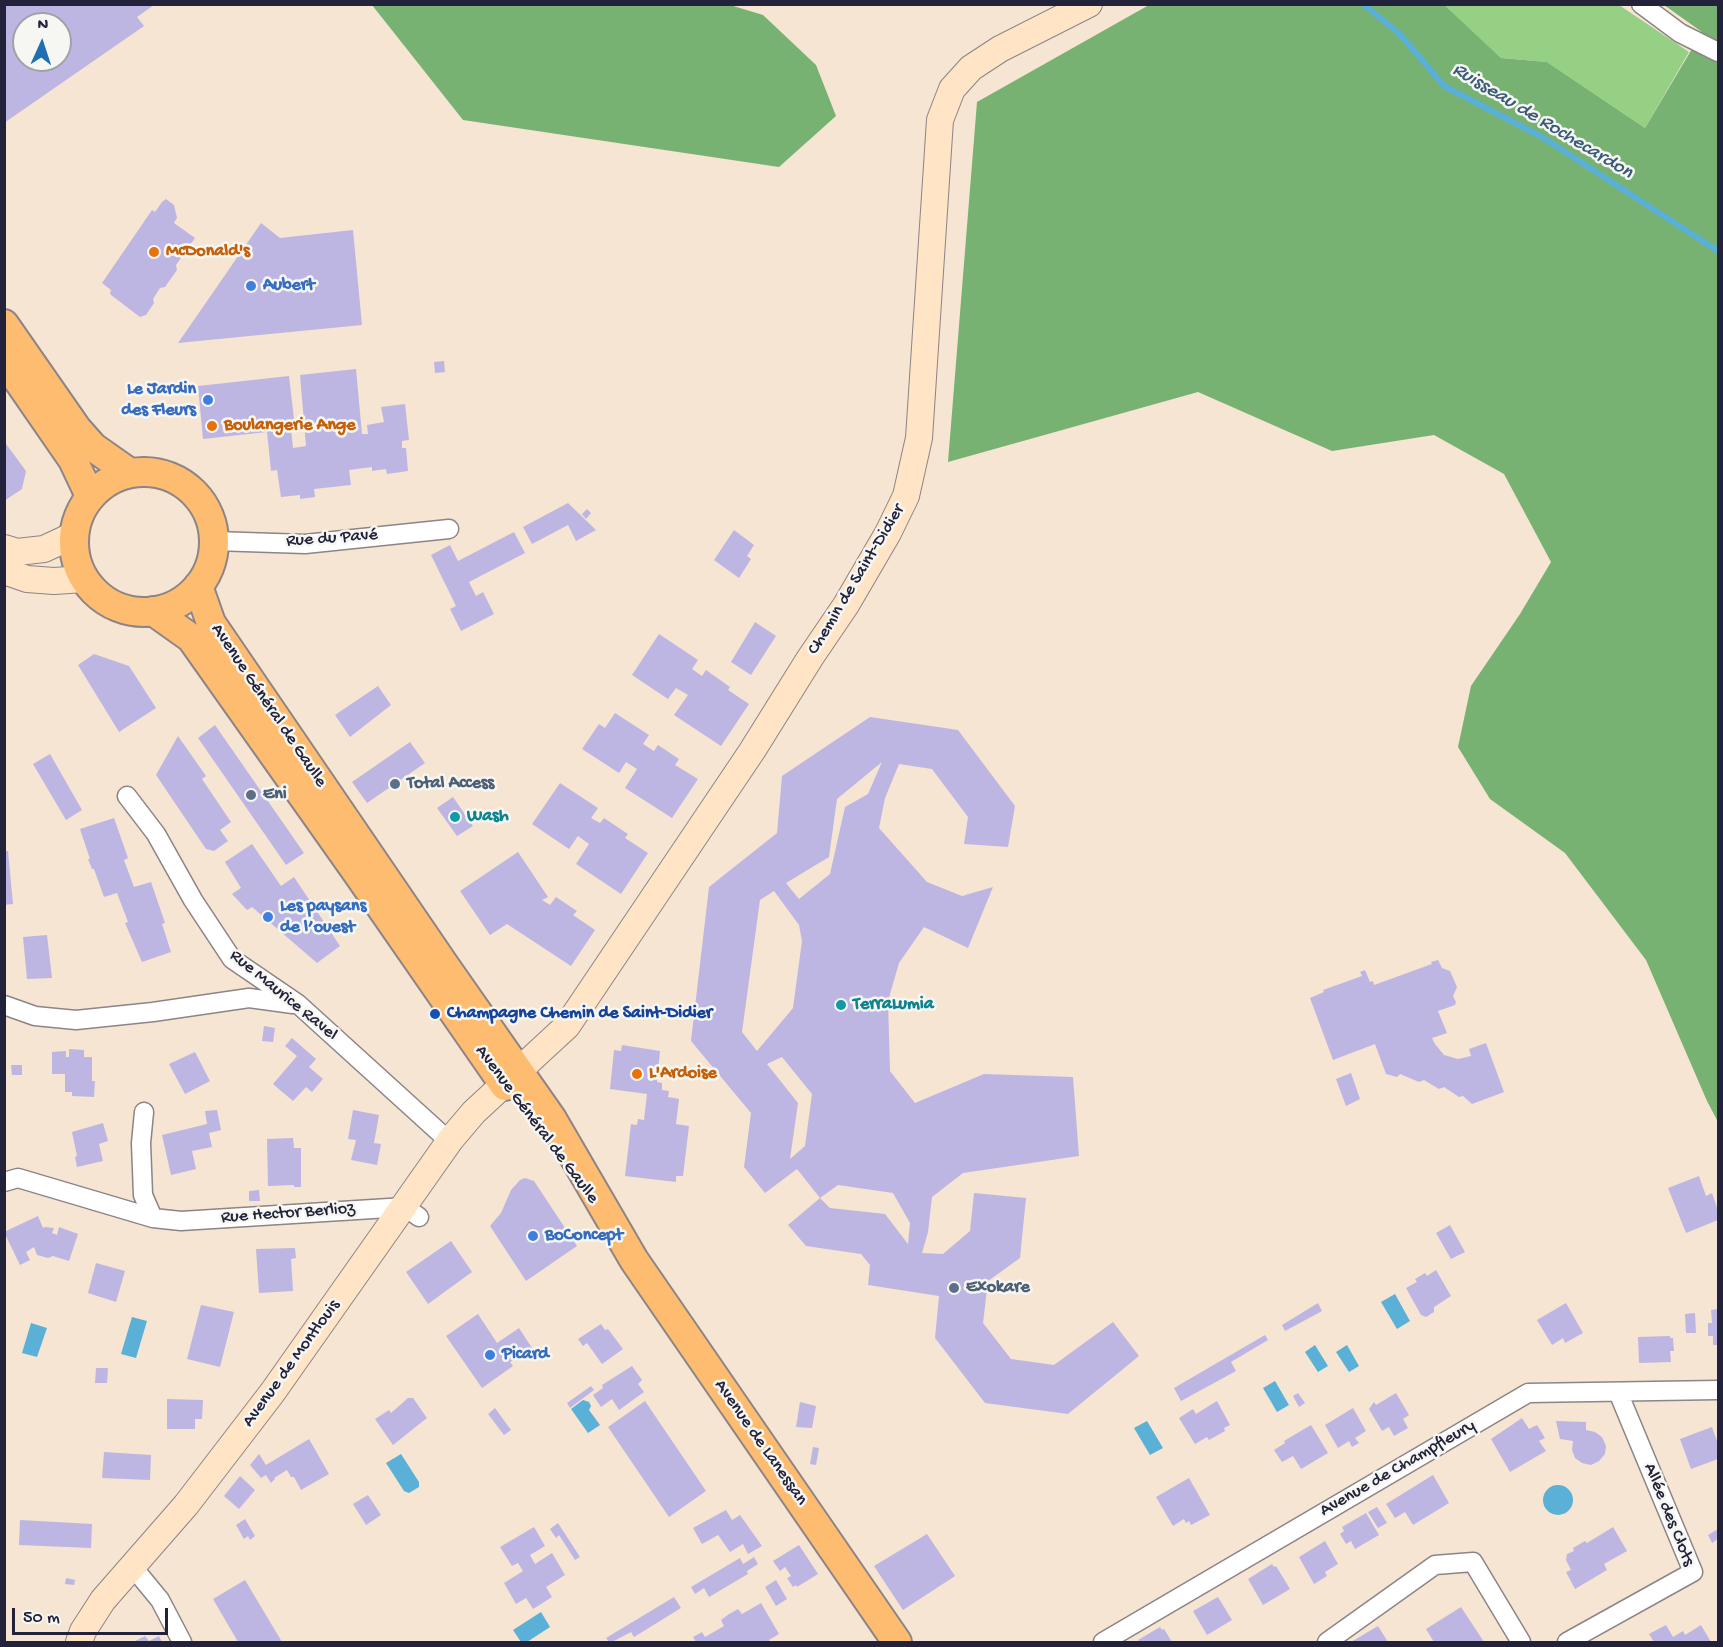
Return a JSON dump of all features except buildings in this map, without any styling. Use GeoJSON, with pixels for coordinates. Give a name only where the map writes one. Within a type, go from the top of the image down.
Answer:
{"type":"FeatureCollection","features":[{"type":"Feature","properties":{"kind":"main road"},"geometry":{"type":"LineString","coordinates":[[4,324],[77,429],[93,447],[130,473]]}},
{"type":"Feature","properties":{"kind":"main road"},"geometry":{"type":"LineString","coordinates":[[4,360],[73,460],[90,496]]}},
{"type":"Feature","properties":{"kind":"main road"},"geometry":{"type":"LineString","coordinates":[[146,471],[177,480],[192,491],[204,506],[212,523],[214,542],[208,572],[186,598],[170,607],[153,611],[133,611],[114,605],[97,594],[84,579],[75,558],[74,536],[79,514],[90,496],[108,481],[130,473],[146,471]]}},
{"type":"Feature","properties":{"kind":"main road","name":"Avenue Général de Gaulle"},"geometry":{"type":"LineString","coordinates":[[198,586],[211,623],[511,1077],[537,1130],[624,1243]]}},
{"type":"Feature","properties":{"kind":"main road","name":"Avenue Général de Gaulle"},"geometry":{"type":"LineString","coordinates":[[153,611],[191,638],[491,1048]]}},
{"type":"Feature","properties":{"kind":"main road","name":"Avenue Général de Gaulle"},"geometry":{"type":"LineString","coordinates":[[511,1077],[552,1119],[624,1243]]}},
{"type":"Feature","properties":{"kind":"main road","name":"Avenue de Lanessan"},"geometry":{"type":"LineString","coordinates":[[624,1243],[897,1642]]}},
{"type":"Feature","properties":{"kind":"street","name":"Chemin de Saint-Didier"},"geometry":{"type":"LineString","coordinates":[[511,1077],[567,1026],[752,752],[810,658],[846,606],[888,533],[906,496],[919,438],[940,120],[952,89],[971,68],[1000,49],[1089,4]]}},
{"type":"Feature","properties":{"kind":"street"},"geometry":{"type":"LineString","coordinates":[[1641,4],[1680,33],[1719,52]]}},
{"type":"Feature","properties":{"kind":"street","name":"Rue du Pavé"},"geometry":{"type":"LineString","coordinates":[[214,542],[305,544],[449,529]]}},
{"type":"Feature","properties":{"kind":"street"},"geometry":{"type":"LineString","coordinates":[[4,548],[17,552],[44,549],[74,536]]}},
{"type":"Feature","properties":{"kind":"street"},"geometry":{"type":"LineString","coordinates":[[4,571],[27,579],[54,581],[84,579]]}},
{"type":"Feature","properties":{"kind":"street","name":"Rue Maurice Ravel"},"geometry":{"type":"LineString","coordinates":[[126,795],[156,834],[193,900],[232,959],[298,1004],[450,1142]]}},
{"type":"Feature","properties":{"kind":"street"},"geometry":{"type":"LineString","coordinates":[[4,1005],[35,1016],[76,1020],[249,998],[298,1004]]}},
{"type":"Feature","properties":{"kind":"street","name":"Avenue de Montlouis"},"geometry":{"type":"LineString","coordinates":[[79,1642],[83,1631],[103,1600],[186,1505],[412,1212],[450,1142],[468,1118],[511,1077]]}},
{"type":"Feature","properties":{"kind":"street"},"geometry":{"type":"LineString","coordinates":[[144,1112],[141,1143],[143,1195],[153,1218]]}},
{"type":"Feature","properties":{"kind":"street","name":"Rue Hector Berlioz"},"geometry":{"type":"LineString","coordinates":[[4,1182],[18,1179],[153,1218],[181,1221],[412,1212]]}},
{"type":"Feature","properties":{"kind":"street","name":"Avenue de Champfleury"},"geometry":{"type":"LineString","coordinates":[[1103,1642],[1528,1392],[1719,1390]]}},
{"type":"Feature","properties":{"kind":"street","name":"Allée des Clots"},"geometry":{"type":"LineString","coordinates":[[1567,1642],[1693,1572],[1618,1392]]}},
{"type":"Feature","properties":{"kind":"street"},"geometry":{"type":"LineString","coordinates":[[1327,1642],[1436,1565],[1473,1562],[1521,1642]]}},
{"type":"Feature","properties":{"kind":"street"},"geometry":{"type":"LineString","coordinates":[[132,1566],[160,1600],[182,1642]]}},
{"type":"Feature","properties":{"kind":"green space"},"geometry":{"type":"Polygon","coordinates":[[[1443,4],[1501,58],[1547,62],[1645,128],[1702,32],[1664,5],[1718,5],[1718,1122],[1646,960],[1565,853],[1490,799],[1458,747],[1471,686],[1520,614],[1551,562],[1504,474],[1434,435],[1332,451],[1198,392],[948,462],[977,102],[1149,5],[1443,4]]]}},
{"type":"Feature","properties":{"kind":"green space"},"geometry":{"type":"Polygon","coordinates":[[[372,5],[730,5],[763,15],[816,65],[836,116],[779,167],[463,120],[372,5]]]}},
{"type":"Feature","properties":{"kind":"green space"},"geometry":{"type":"Polygon","coordinates":[[[1443,5],[1619,5],[1689,52],[1645,128],[1547,62],[1501,58],[1443,5]]]}},
{"type":"Feature","properties":{"kind":"water"},"geometry":{"type":"Polygon","coordinates":[[[1395,1294],[1410,1321],[1397,1329],[1381,1302],[1395,1294]]]}},
{"type":"Feature","properties":{"kind":"water"},"geometry":{"type":"Polygon","coordinates":[[[132,1317],[147,1321],[136,1358],[121,1354],[132,1317]]]}},
{"type":"Feature","properties":{"kind":"water"},"geometry":{"type":"Polygon","coordinates":[[[31,1323],[47,1328],[37,1357],[22,1353],[31,1323]]]}},
{"type":"Feature","properties":{"kind":"water"},"geometry":{"type":"Polygon","coordinates":[[[1315,1345],[1328,1366],[1318,1372],[1305,1352],[1315,1345]]]}},
{"type":"Feature","properties":{"kind":"water"},"geometry":{"type":"Polygon","coordinates":[[[1347,1345],[1359,1366],[1349,1372],[1336,1352],[1347,1345]]]}},
{"type":"Feature","properties":{"kind":"water"},"geometry":{"type":"Polygon","coordinates":[[[1275,1381],[1289,1405],[1277,1412],[1263,1388],[1275,1381]]]}},
{"type":"Feature","properties":{"kind":"water"},"geometry":{"type":"Polygon","coordinates":[[[583,1400],[589,1402],[591,1406],[589,1410],[600,1425],[588,1433],[571,1409],[583,1400]]]}},
{"type":"Feature","properties":{"kind":"water"},"geometry":{"type":"Polygon","coordinates":[[[1147,1421],[1163,1448],[1150,1455],[1134,1428],[1147,1421]]]}},
{"type":"Feature","properties":{"kind":"water"},"geometry":{"type":"Polygon","coordinates":[[[401,1454],[419,1482],[419,1487],[409,1493],[404,1491],[386,1463],[401,1454]]]}},
{"type":"Feature","properties":{"kind":"water"},"geometry":{"type":"Polygon","coordinates":[[[1558,1485],[1569,1489],[1573,1500],[1569,1511],[1558,1515],[1547,1511],[1543,1500],[1547,1489],[1558,1485]]]}},
{"type":"Feature","properties":{"kind":"water"},"geometry":{"type":"Polygon","coordinates":[[[541,1612],[550,1627],[527,1642],[521,1642],[513,1630],[541,1612]]]}},
{"type":"Feature","properties":{"kind":"waterway","name":"Ruisseau de Rochecardon"},"geometry":{"type":"LineString","coordinates":[[1363,4],[1400,34],[1444,86],[1542,137],[1718,251]]}},
{"type":"Feature","properties":{"kind":"place","name":"McDonald's"},"geometry":{"type":"Point","coordinates":[154,252]}},
{"type":"Feature","properties":{"kind":"place","name":"Aubert"},"geometry":{"type":"Point","coordinates":[251,286]}},
{"type":"Feature","properties":{"kind":"place","name":"Le Jardin des Fleurs"},"geometry":{"type":"Point","coordinates":[208,400]}},
{"type":"Feature","properties":{"kind":"place","name":"Boulangerie Ange"},"geometry":{"type":"Point","coordinates":[212,426]}},
{"type":"Feature","properties":{"kind":"place","name":"Total Access"},"geometry":{"type":"Point","coordinates":[395,784]}},
{"type":"Feature","properties":{"kind":"place","name":"Eni"},"geometry":{"type":"Point","coordinates":[251,795]}},
{"type":"Feature","properties":{"kind":"place","name":"Wash"},"geometry":{"type":"Point","coordinates":[455,817]}},
{"type":"Feature","properties":{"kind":"place","name":"Les paysans de l’ouest"},"geometry":{"type":"Point","coordinates":[268,917]}},
{"type":"Feature","properties":{"kind":"place","name":"TerraLumia"},"geometry":{"type":"Point","coordinates":[841,1005]}},
{"type":"Feature","properties":{"kind":"place","name":"Champagne Chemin de Saint-Didier"},"geometry":{"type":"Point","coordinates":[435,1014]}},
{"type":"Feature","properties":{"kind":"place","name":"L'Ardoise"},"geometry":{"type":"Point","coordinates":[637,1074]}},
{"type":"Feature","properties":{"kind":"place","name":"BoConcept"},"geometry":{"type":"Point","coordinates":[533,1236]}},
{"type":"Feature","properties":{"kind":"place","name":"Exokare"},"geometry":{"type":"Point","coordinates":[954,1288]}},
{"type":"Feature","properties":{"kind":"place","name":"Picard"},"geometry":{"type":"Point","coordinates":[490,1355]}}]}
